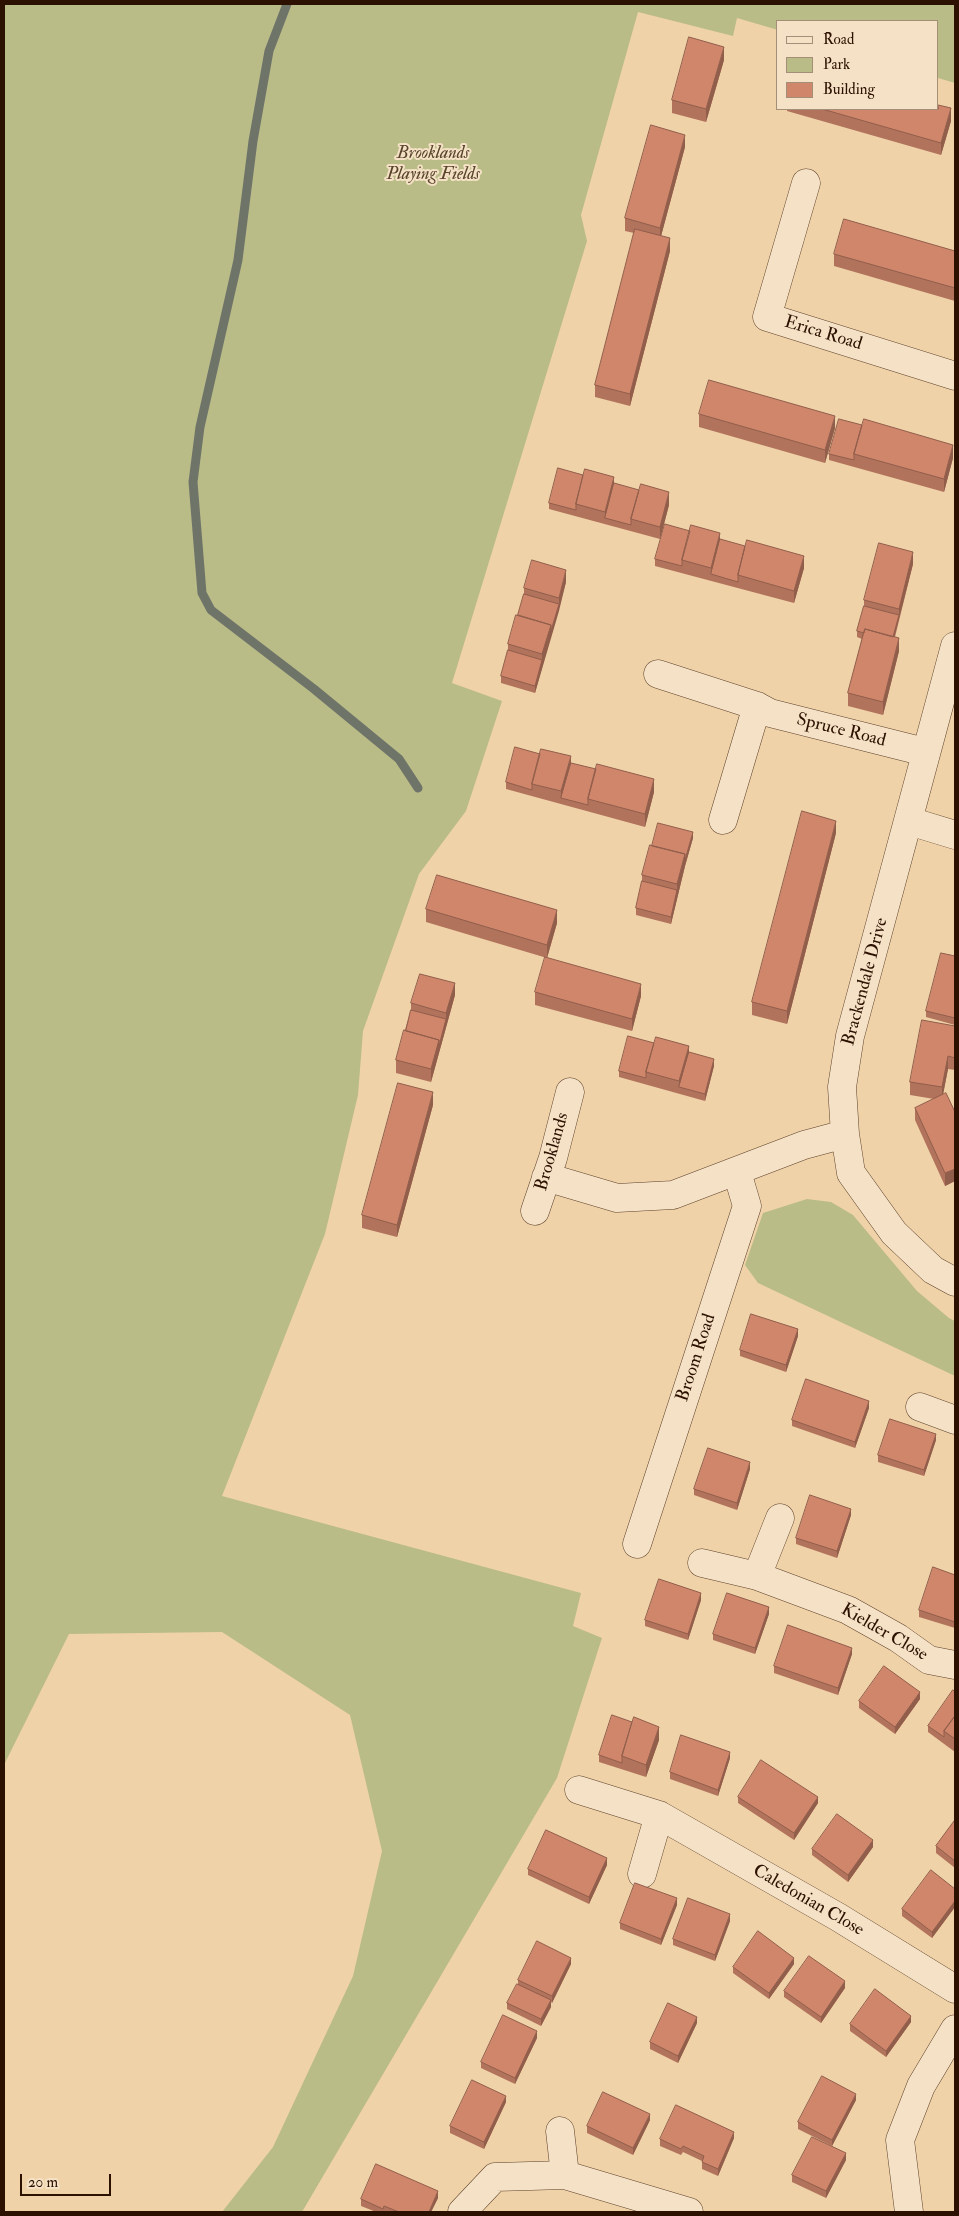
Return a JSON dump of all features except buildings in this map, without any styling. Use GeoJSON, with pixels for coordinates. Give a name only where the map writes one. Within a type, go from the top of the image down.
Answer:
{"type":"FeatureCollection","features":[{"type":"Feature","properties":{"kind":"street","name":"Erica Road"},"geometry":{"type":"LineString","coordinates":[[806,183],[767,317],[955,376]]}},
{"type":"Feature","properties":{"kind":"street","name":"Brackendale Drive"},"geometry":{"type":"LineString","coordinates":[[955,646],[925,752],[910,821],[850,1036],[842,1087],[845,1134],[851,1173],[894,1233],[933,1270],[955,1282]]}},
{"type":"Feature","properties":{"kind":"street","name":"Spruce Road"},"geometry":{"type":"LineString","coordinates":[[658,674],[757,706],[770,713],[925,752]]}},
{"type":"Feature","properties":{"kind":"street"},"geometry":{"type":"LineString","coordinates":[[723,820],[757,706]]}},
{"type":"Feature","properties":{"kind":"street"},"geometry":{"type":"LineString","coordinates":[[910,821],[955,835]]}},
{"type":"Feature","properties":{"kind":"street","name":"Brooklands"},"geometry":{"type":"LineString","coordinates":[[535,1211],[570,1092]]}},
{"type":"Feature","properties":{"kind":"street"},"geometry":{"type":"LineString","coordinates":[[546,1177],[617,1198],[673,1195],[738,1172],[804,1145],[845,1134]]}},
{"type":"Feature","properties":{"kind":"street","name":"Broom Road"},"geometry":{"type":"LineString","coordinates":[[637,1544],[747,1206],[738,1172]]}},
{"type":"Feature","properties":{"kind":"street"},"geometry":{"type":"LineString","coordinates":[[920,1407],[955,1420]]}},
{"type":"Feature","properties":{"kind":"street"},"geometry":{"type":"LineString","coordinates":[[757,1576],[780,1518]]}},
{"type":"Feature","properties":{"kind":"street","name":"Kielder Close"},"geometry":{"type":"LineString","coordinates":[[702,1563],[757,1576],[848,1610],[898,1638],[929,1660],[955,1665]]}},
{"type":"Feature","properties":{"kind":"street","name":"Caledonian Close"},"geometry":{"type":"LineString","coordinates":[[579,1790],[659,1815],[838,1917],[955,1989]]}},
{"type":"Feature","properties":{"kind":"street"},"geometry":{"type":"LineString","coordinates":[[642,1874],[659,1815]]}},
{"type":"Feature","properties":{"kind":"street"},"geometry":{"type":"LineString","coordinates":[[909,2212],[900,2140],[921,2086],[955,2029]]}},
{"type":"Feature","properties":{"kind":"street"},"geometry":{"type":"LineString","coordinates":[[560,2131],[565,2175]]}},
{"type":"Feature","properties":{"kind":"street"},"geometry":{"type":"LineString","coordinates":[[462,2212],[495,2177],[565,2175],[689,2212]]}},
{"type":"Feature","properties":{"kind":"green space","name":"Brooklands Playing Fields"},"geometry":{"type":"Polygon","coordinates":[[[4,4],[955,4],[955,83],[939,78],[939,20],[776,20],[776,29],[737,18],[733,36],[638,12],[581,215],[587,241],[452,683],[502,701],[466,811],[419,874],[363,1031],[358,1095],[325,1234],[222,1496],[581,1593],[573,1626],[602,1638],[557,1778],[302,2212],[222,2212],[273,2147],[353,1976],[382,1851],[350,1715],[222,1632],[69,1634],[4,1765],[4,4]]]}},
{"type":"Feature","properties":{"kind":"green space"},"geometry":{"type":"Polygon","coordinates":[[[807,1199],[831,1202],[853,1215],[917,1291],[955,1321],[955,1376],[758,1283],[745,1265],[763,1213],[807,1199]]]}},
{"type":"Feature","properties":{"kind":"waterway"},"geometry":{"type":"LineString","coordinates":[[287,4],[269,51],[253,141],[238,260],[200,427],[193,482],[202,593],[211,610],[314,689],[399,759],[418,788]]}}]}
